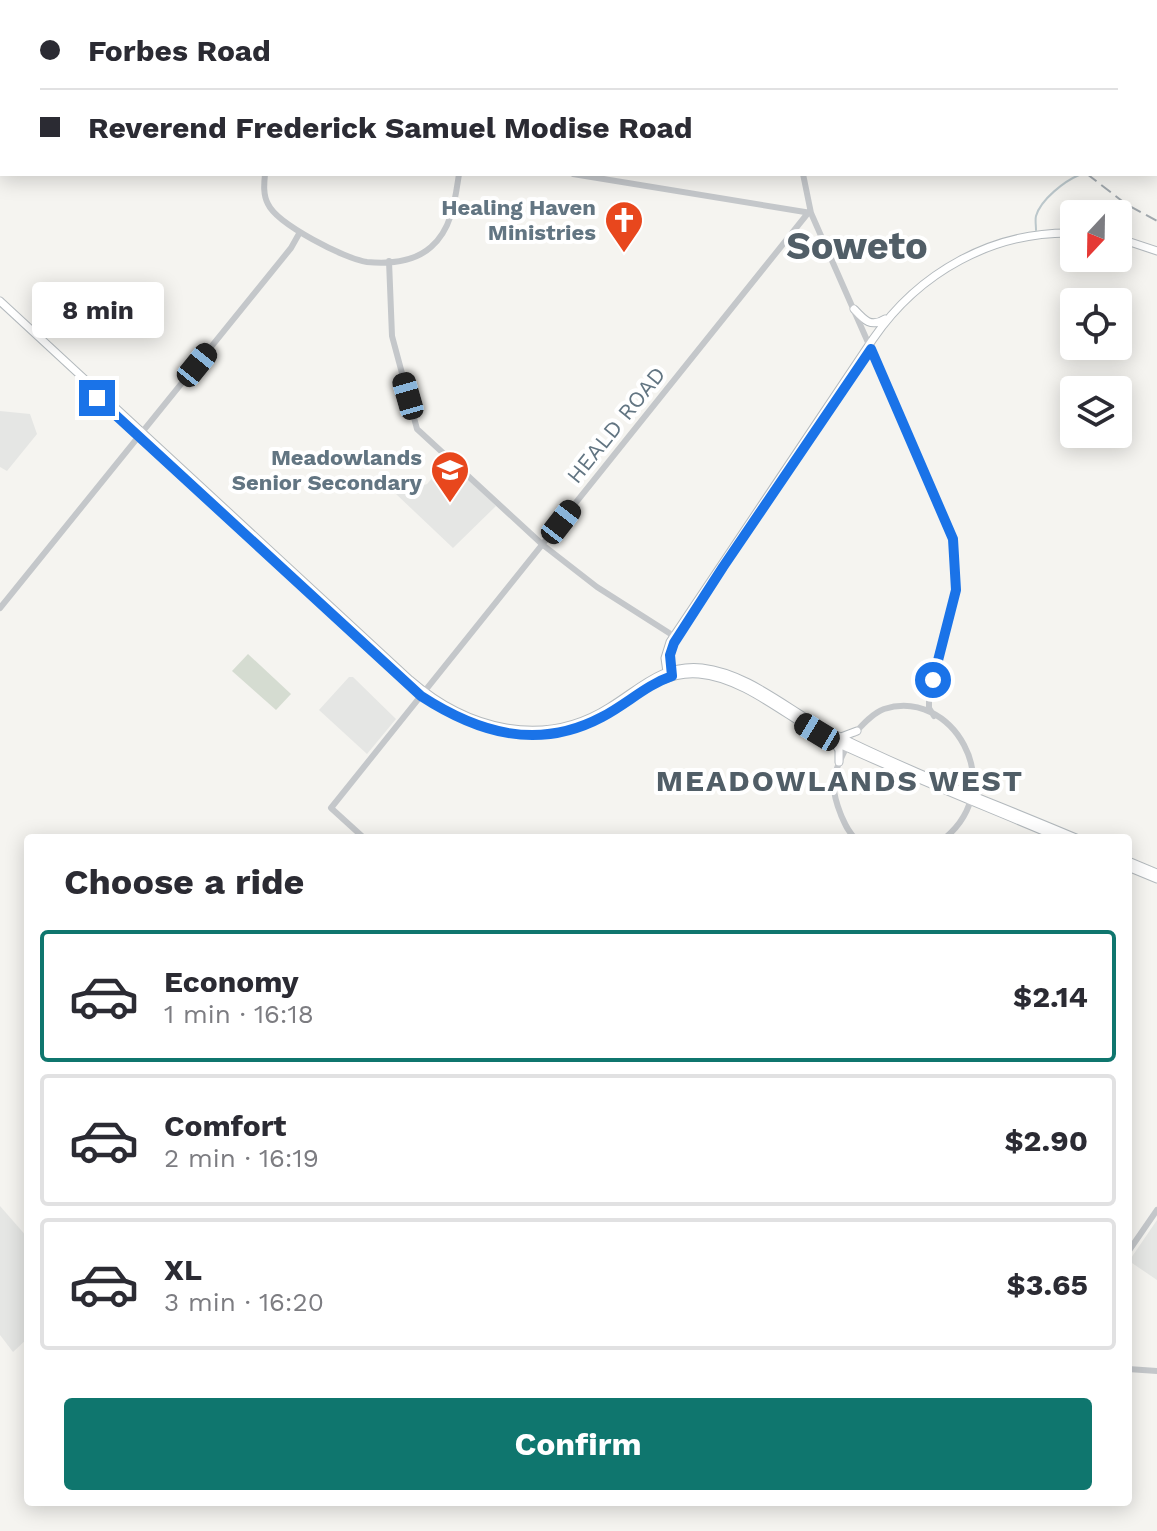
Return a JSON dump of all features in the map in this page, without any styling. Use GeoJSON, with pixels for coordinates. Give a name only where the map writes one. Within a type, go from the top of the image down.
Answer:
{"type":"FeatureCollection","features":[{"type":"Feature","properties":{"kind":"main road"},"geometry":{"type":"LineString","coordinates":[[422,694],[470,719],[525,730],[561,726],[595,716],[654,676],[667,657],[675,637],[889,317],[940,272],[978,251],[1020,238],[1060,234]]}},
{"type":"Feature","properties":{"kind":"main road"},"geometry":{"type":"LineString","coordinates":[[1132,243],[1157,251]]}},
{"type":"Feature","properties":{"kind":"main road"},"geometry":{"type":"LineString","coordinates":[[870,347],[907,298]]}},
{"type":"Feature","properties":{"kind":"main road"},"geometry":{"type":"LineString","coordinates":[[0,301],[422,694],[475,726],[512,734],[568,729],[595,721],[682,668],[708,669],[739,680],[835,738],[839,762]]}},
{"type":"Feature","properties":{"kind":"main road"},"geometry":{"type":"LineString","coordinates":[[0,307],[141,434]]}},
{"type":"Feature","properties":{"kind":"main road"},"geometry":{"type":"LineString","coordinates":[[854,309],[870,323],[879,323],[889,317]]}},
{"type":"Feature","properties":{"kind":"main road"},"geometry":{"type":"LineString","coordinates":[[667,657],[682,668]]}},
{"type":"Feature","properties":{"kind":"main road"},"geometry":{"type":"LineString","coordinates":[[667,657],[670,674]]}},
{"type":"Feature","properties":{"kind":"main road"},"geometry":{"type":"LineString","coordinates":[[654,676],[691,674],[718,678],[835,738],[1051,834]]}},
{"type":"Feature","properties":{"kind":"main road"},"geometry":{"type":"LineString","coordinates":[[835,738],[857,731]]}},
{"type":"Feature","properties":{"kind":"main road"},"geometry":{"type":"LineString","coordinates":[[973,798],[1066,834]]}},
{"type":"Feature","properties":{"kind":"main road"},"geometry":{"type":"LineString","coordinates":[[1132,863],[1157,873]]}},
{"type":"Feature","properties":{"kind":"main road"},"geometry":{"type":"LineString","coordinates":[[1132,869],[1157,879]]}},
{"type":"Feature","properties":{"kind":"street"},"geometry":{"type":"LineString","coordinates":[[265,176],[264,191],[268,205],[282,222],[361,261],[413,258],[434,244],[452,213],[459,176]]}},
{"type":"Feature","properties":{"kind":"street"},"geometry":{"type":"LineString","coordinates":[[585,176],[809,213]]}},
{"type":"Feature","properties":{"kind":"street"},"geometry":{"type":"LineString","coordinates":[[803,176],[809,213],[953,539],[956,590],[929,696],[929,708],[934,716]]}},
{"type":"Feature","properties":{"kind":"street","name":"HEALD ROAD"},"geometry":{"type":"LineString","coordinates":[[360,834],[331,808],[809,213]]}},
{"type":"Feature","properties":{"kind":"street"},"geometry":{"type":"LineString","coordinates":[[0,608],[291,248],[300,232]]}},
{"type":"Feature","properties":{"kind":"street"},"geometry":{"type":"LineString","coordinates":[[389,261],[392,336],[417,429],[543,545],[597,587],[675,637]]}},
{"type":"Feature","properties":{"kind":"street"},"geometry":{"type":"LineString","coordinates":[[852,834],[843,820],[832,788],[848,744],[857,731],[882,710],[910,708],[922,704],[929,696]]}},
{"type":"Feature","properties":{"kind":"street"},"geometry":{"type":"LineString","coordinates":[[910,708],[934,716],[951,728],[965,745],[974,770],[973,798],[963,821],[949,834]]}},
{"type":"Feature","properties":{"kind":"street"},"geometry":{"type":"LineString","coordinates":[[1132,1246],[1157,1210]]}},
{"type":"Feature","properties":{"kind":"street"},"geometry":{"type":"LineString","coordinates":[[1132,1369],[1157,1371]]}},
{"type":"Feature","properties":{"kind":"shaded area"},"geometry":{"type":"Polygon","coordinates":[[[0,411],[30,414],[37,434],[7,471],[0,467],[0,411]]]}},
{"type":"Feature","properties":{"kind":"shaded area","name":"Meadowlands Senior Secondary"},"geometry":{"type":"Polygon","coordinates":[[[448,460],[496,506],[453,548],[396,494],[427,484],[448,460]]]}},
{"type":"Feature","properties":{"kind":"shaded area"},"geometry":{"type":"Polygon","coordinates":[[[248,654],[291,694],[276,710],[232,671],[248,654]]]}},
{"type":"Feature","properties":{"kind":"shaded area"},"geometry":{"type":"Polygon","coordinates":[[[349,677],[353,677],[396,719],[367,754],[319,710],[349,677]]]}},
{"type":"Feature","properties":{"kind":"shaded area"},"geometry":{"type":"Polygon","coordinates":[[[0,1206],[24,1233],[24,1342],[13,1352],[0,1335],[0,1206]]]}},
{"type":"Feature","properties":{"kind":"shaded area"},"geometry":{"type":"Polygon","coordinates":[[[1157,1220],[1157,1280],[1132,1263],[1132,1257],[1157,1220]]]}},
{"type":"Feature","properties":{"kind":"waterway"},"geometry":{"type":"LineString","coordinates":[[1036,230],[1036,216],[1043,203],[1077,176]]}},
{"type":"Feature","properties":{"kind":"railway"},"geometry":{"type":"LineString","coordinates":[[1090,176],[1126,204],[1157,221]]}},
{"type":"Feature","properties":{"kind":"place","name":"Healing Haven Ministries"},"geometry":{"type":"Point","coordinates":[624,254]}},
{"type":"Feature","properties":{"kind":"place","name":"Meadowlands Senior Secondary"},"geometry":{"type":"Point","coordinates":[450,504]}},
{"type":"Feature","properties":{"kind":"district","name":"Soweto"},"geometry":{"type":"Point","coordinates":[857,246]}},
{"type":"Feature","properties":{"kind":"district","name":"MEADOWLANDS WEST"},"geometry":{"type":"Point","coordinates":[840,780]}},
{"type":"Feature","properties":{"kind":"route"},"geometry":{"type":"LineString","coordinates":[[97,398],[421,696],[475,726],[521,735],[568,729],[595,721],[651,685],[672,676],[670,655],[674,643],[871,349],[953,539],[956,590],[933,680]]}}]}
